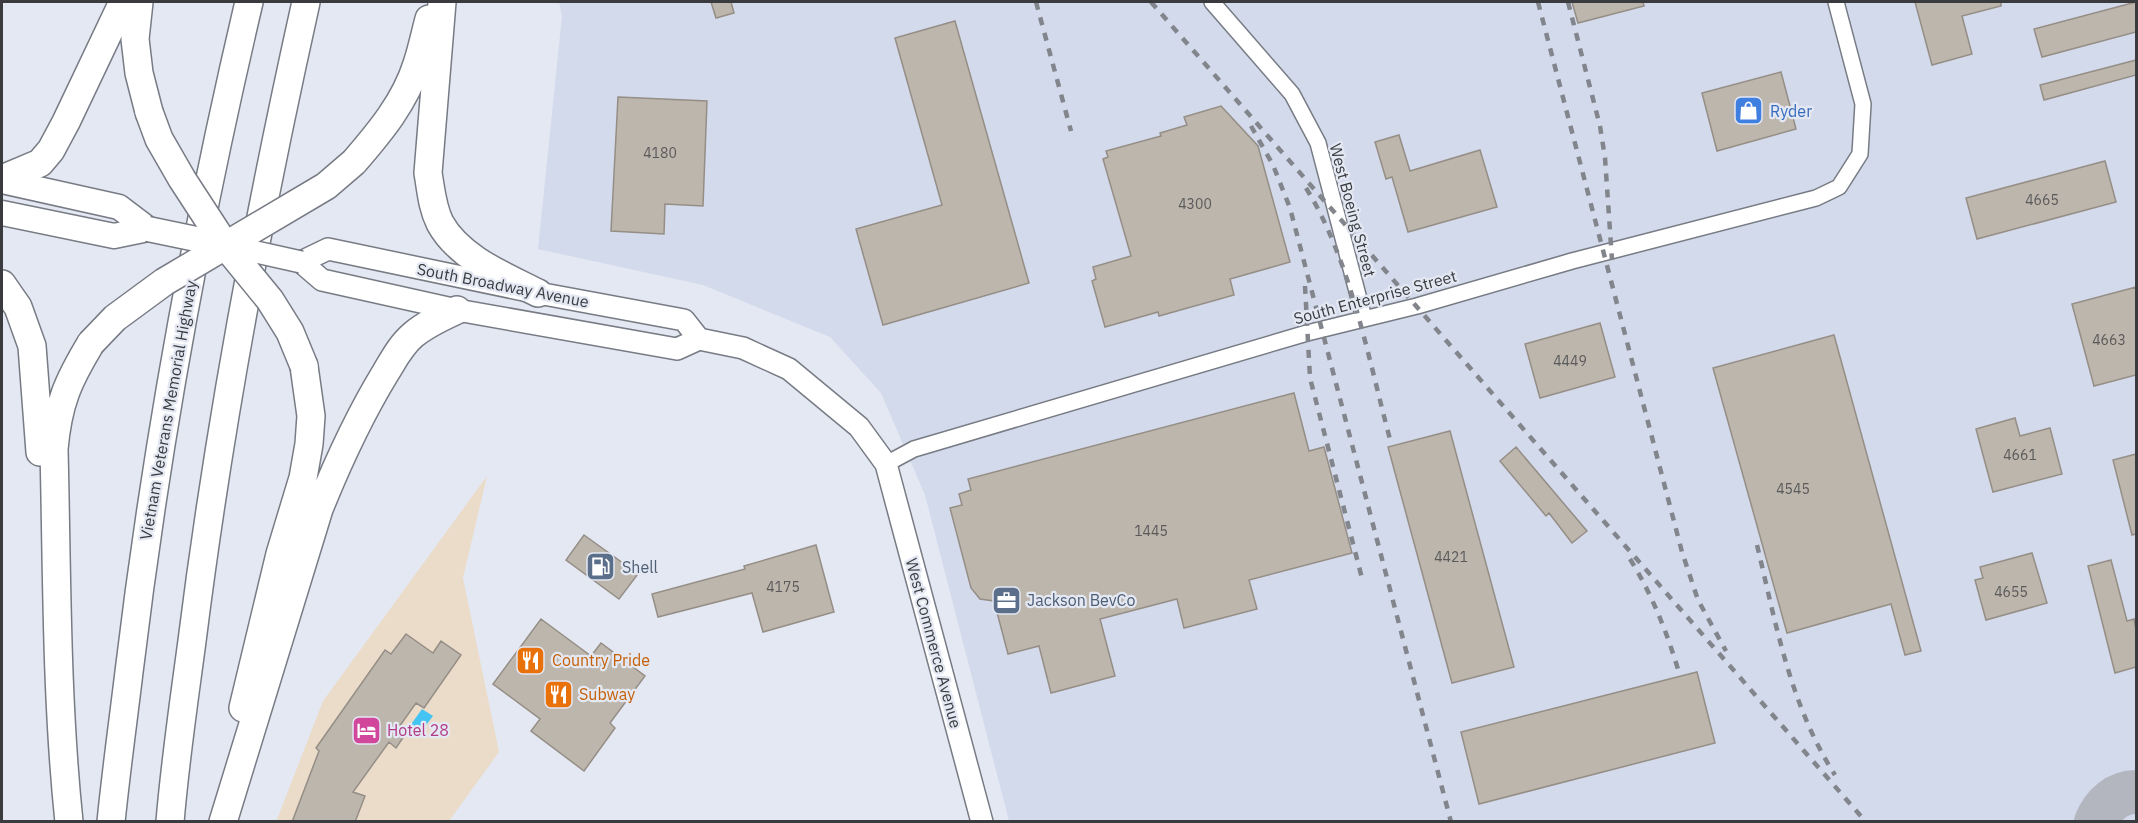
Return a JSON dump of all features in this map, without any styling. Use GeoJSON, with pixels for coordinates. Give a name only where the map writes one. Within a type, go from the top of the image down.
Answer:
{"type":"FeatureCollection","features":[{"type":"Feature","properties":{"kind":"highway"},"geometry":{"type":"LineString","coordinates":[[2,180],[40,163],[51,150],[123,2]]}},
{"type":"Feature","properties":{"kind":"highway"},"geometry":{"type":"LineString","coordinates":[[139,2],[135,39],[139,73],[159,139],[225,244],[270,300],[290,332],[304,366],[311,416],[303,478],[280,554],[249,677],[222,822]]}},
{"type":"Feature","properties":{"kind":"highway","name":"Vietnam Veterans Memorial Highway"},"geometry":{"type":"LineString","coordinates":[[111,822],[138,595],[169,398],[207,196],[249,2]]}},
{"type":"Feature","properties":{"kind":"highway"},"geometry":{"type":"LineString","coordinates":[[170,822],[205,539],[242,312],[306,2]]}},
{"type":"Feature","properties":{"kind":"highway"},"geometry":{"type":"LineString","coordinates":[[69,822],[59,667],[54,449],[56,420],[70,378],[91,343],[115,318],[164,282],[326,186],[354,162],[384,128],[403,97],[417,65],[432,2]]}},
{"type":"Feature","properties":{"kind":"highway"},"geometry":{"type":"LineString","coordinates":[[442,2],[428,173],[432,200],[441,224],[460,248],[495,272],[538,292]]}},
{"type":"Feature","properties":{"kind":"highway"},"geometry":{"type":"LineString","coordinates":[[2,284],[18,307],[32,346],[43,513],[59,667]]}},
{"type":"Feature","properties":{"kind":"highway"},"geometry":{"type":"LineString","coordinates":[[222,822],[319,509],[339,459],[371,396],[402,346],[412,335],[427,325],[457,310]]}},
{"type":"Feature","properties":{"kind":"main road","name":"South Broadway Avenue"},"geometry":{"type":"LineString","coordinates":[[2,180],[119,207],[148,229]]}},
{"type":"Feature","properties":{"kind":"main road","name":"South Broadway Avenue"},"geometry":{"type":"LineString","coordinates":[[2,213],[114,236],[148,229],[225,244]]}},
{"type":"Feature","properties":{"kind":"street","name":"West Boeing Street"},"geometry":{"type":"LineString","coordinates":[[1212,2],[1292,94],[1318,143],[1364,318]]}},
{"type":"Feature","properties":{"kind":"street","name":"South Enterprise Street"},"geometry":{"type":"LineString","coordinates":[[886,464],[914,449],[1364,318],[1417,306],[1572,261],[1816,198],[1839,187],[1860,153],[1863,104],[1836,2]]}},
{"type":"Feature","properties":{"kind":"street","name":"South Broadway Avenue"},"geometry":{"type":"LineString","coordinates":[[225,244],[301,262],[322,280],[457,310],[678,349],[699,339],[743,348],[789,369],[859,427],[886,464]]}},
{"type":"Feature","properties":{"kind":"street","name":"South Broadway Avenue"},"geometry":{"type":"LineString","coordinates":[[301,262],[328,249],[684,320],[699,339]]}},
{"type":"Feature","properties":{"kind":"street","name":"West Commerce Avenue"},"geometry":{"type":"LineString","coordinates":[[886,464],[982,822]]}},
{"type":"Feature","properties":{"kind":"shaded area"},"geometry":{"type":"Polygon","coordinates":[[[559,2],[2136,2],[2136,821],[1009,821],[925,495],[881,393],[830,337],[703,285],[538,249],[562,16],[559,2]]]}},
{"type":"Feature","properties":{"kind":"shaded area"},"geometry":{"type":"Polygon","coordinates":[[[487,476],[463,578],[499,752],[449,821],[276,822],[323,701],[487,476]]]}},
{"type":"Feature","properties":{"kind":"water"},"geometry":{"type":"Polygon","coordinates":[[[422,709],[433,716],[417,737],[407,730],[422,709]]]}},
{"type":"Feature","properties":{"kind":"building"},"geometry":{"type":"Polygon","coordinates":[[[711,2],[731,2],[734,13],[716,18],[711,2]]]}},
{"type":"Feature","properties":{"kind":"building"},"geometry":{"type":"Polygon","coordinates":[[[1572,2],[1643,2],[1644,6],[1578,23],[1572,2]]]}},
{"type":"Feature","properties":{"kind":"building"},"geometry":{"type":"Polygon","coordinates":[[[1915,2],[2001,2],[2001,6],[1962,16],[1972,54],[1932,65],[1915,2]]]}},
{"type":"Feature","properties":{"kind":"building"},"geometry":{"type":"Polygon","coordinates":[[[2136,2],[2136,32],[2042,57],[2034,29],[2136,2]]]}},
{"type":"Feature","properties":{"kind":"building"},"geometry":{"type":"Polygon","coordinates":[[[955,21],[1029,283],[883,325],[856,229],[942,205],[895,38],[955,21]]]}},
{"type":"Feature","properties":{"kind":"building"},"geometry":{"type":"Polygon","coordinates":[[[2136,60],[2136,75],[2044,100],[2040,85],[2136,60]]]}},
{"type":"Feature","properties":{"kind":"building","name":"Ryder"},"geometry":{"type":"Polygon","coordinates":[[[1781,72],[1796,129],[1717,151],[1702,93],[1781,72]]]}},
{"type":"Feature","properties":{"kind":"building"},"geometry":{"type":"Polygon","coordinates":[[[618,97],[707,101],[703,206],[665,204],[664,234],[611,231],[618,97]]]}},
{"type":"Feature","properties":{"kind":"building"},"geometry":{"type":"Polygon","coordinates":[[[1221,106],[1258,146],[1290,262],[1230,279],[1234,295],[1159,316],[1158,312],[1105,327],[1092,281],[1096,279],[1093,267],[1131,256],[1103,159],[1108,157],[1106,151],[1161,136],[1160,133],[1187,125],[1184,117],[1221,106]]]}},
{"type":"Feature","properties":{"kind":"building"},"geometry":{"type":"Polygon","coordinates":[[[1399,135],[1410,171],[1480,150],[1497,207],[1408,232],[1392,177],[1386,179],[1375,142],[1399,135]]]}},
{"type":"Feature","properties":{"kind":"building"},"geometry":{"type":"Polygon","coordinates":[[[2105,161],[2116,202],[1977,239],[1966,198],[2105,161]]]}},
{"type":"Feature","properties":{"kind":"building"},"geometry":{"type":"Polygon","coordinates":[[[2136,287],[2136,375],[2094,386],[2072,304],[2136,287]]]}},
{"type":"Feature","properties":{"kind":"building"},"geometry":{"type":"Polygon","coordinates":[[[1600,323],[1615,377],[1540,398],[1525,344],[1600,323]]]}},
{"type":"Feature","properties":{"kind":"building"},"geometry":{"type":"Polygon","coordinates":[[[1834,335],[1921,651],[1905,655],[1891,604],[1787,633],[1713,368],[1834,335]]]}},
{"type":"Feature","properties":{"kind":"building"},"geometry":{"type":"Polygon","coordinates":[[[1294,393],[1309,451],[1324,447],[1352,553],[1249,580],[1257,609],[1184,628],[1177,599],[1100,619],[1115,676],[1051,693],[1039,646],[1008,654],[994,601],[980,599],[971,588],[950,508],[962,505],[959,494],[971,490],[968,479],[1294,393]]]}},
{"type":"Feature","properties":{"kind":"building"},"geometry":{"type":"Polygon","coordinates":[[[2015,418],[2020,436],[2050,428],[2062,474],[1993,492],[1976,429],[2015,418]]]}},
{"type":"Feature","properties":{"kind":"building"},"geometry":{"type":"Polygon","coordinates":[[[1450,431],[1514,667],[1452,683],[1388,447],[1450,431]]]}},
{"type":"Feature","properties":{"kind":"building"},"geometry":{"type":"Polygon","coordinates":[[[1516,447],[1587,531],[1572,543],[1549,513],[1546,516],[1500,461],[1516,447]]]}},
{"type":"Feature","properties":{"kind":"building"},"geometry":{"type":"Polygon","coordinates":[[[2136,454],[2136,534],[2132,535],[2113,460],[2136,454]]]}},
{"type":"Feature","properties":{"kind":"building","name":"Shell"},"geometry":{"type":"Polygon","coordinates":[[[584,535],[638,574],[619,599],[566,560],[584,535]]]}},
{"type":"Feature","properties":{"kind":"building"},"geometry":{"type":"Polygon","coordinates":[[[816,545],[834,612],[763,632],[752,593],[658,617],[652,594],[745,569],[744,566],[816,545]]]}},
{"type":"Feature","properties":{"kind":"building"},"geometry":{"type":"Polygon","coordinates":[[[2032,553],[2047,603],[1986,620],[1975,580],[1983,578],[1980,567],[2032,553]]]}},
{"type":"Feature","properties":{"kind":"building"},"geometry":{"type":"Polygon","coordinates":[[[2111,560],[2127,621],[2134,619],[2136,630],[2136,667],[2115,673],[2088,566],[2111,560]]]}},
{"type":"Feature","properties":{"kind":"building"},"geometry":{"type":"Polygon","coordinates":[[[541,619],[591,656],[601,643],[645,676],[610,723],[615,728],[584,771],[531,731],[540,719],[493,684],[541,619]]]}},
{"type":"Feature","properties":{"kind":"building","name":"Hotel 28"},"geometry":{"type":"Polygon","coordinates":[[[406,634],[433,653],[441,641],[461,655],[424,708],[416,703],[399,727],[407,732],[396,748],[389,742],[353,792],[365,796],[355,822],[292,822],[319,751],[316,748],[385,650],[391,654],[406,634]]]}},
{"type":"Feature","properties":{"kind":"building"},"geometry":{"type":"Polygon","coordinates":[[[1697,672],[1715,743],[1479,804],[1461,732],[1697,672]]]}},
{"type":"Feature","properties":{"kind":"taxiway"},"geometry":{"type":"LineString","coordinates":[[2096,822],[2107,805],[2117,797],[2136,792]]}},
{"type":"Feature","properties":{"kind":"railway"},"geometry":{"type":"LineString","coordinates":[[1036,2],[1071,131]]}},
{"type":"Feature","properties":{"kind":"railway"},"geometry":{"type":"LineString","coordinates":[[1151,2],[1866,822]]}},
{"type":"Feature","properties":{"kind":"railway"},"geometry":{"type":"LineString","coordinates":[[1538,2],[1682,552],[1698,600],[1726,651]]}},
{"type":"Feature","properties":{"kind":"railway"},"geometry":{"type":"LineString","coordinates":[[1568,2],[1600,126],[1605,158],[1612,260]]}},
{"type":"Feature","properties":{"kind":"railway"},"geometry":{"type":"LineString","coordinates":[[1251,126],[1273,165],[1290,208],[1451,822]]}},
{"type":"Feature","properties":{"kind":"railway"},"geometry":{"type":"LineString","coordinates":[[1306,188],[1322,216],[1347,279],[1391,443]]}},
{"type":"Feature","properties":{"kind":"railway"},"geometry":{"type":"LineString","coordinates":[[1305,286],[1310,378],[1363,582]]}},
{"type":"Feature","properties":{"kind":"railway"},"geometry":{"type":"LineString","coordinates":[[1757,545],[1786,663],[1806,721],[1835,775]]}},
{"type":"Feature","properties":{"kind":"railway"},"geometry":{"type":"LineString","coordinates":[[1630,559],[1659,616],[1680,676]]}},
{"type":"Feature","properties":{"kind":"place","name":"Ryder"},"geometry":{"type":"Point","coordinates":[1749,111]}},
{"type":"Feature","properties":{"kind":"place","name":"Shell"},"geometry":{"type":"Point","coordinates":[601,567]}},
{"type":"Feature","properties":{"kind":"place","name":"Jackson BevCo"},"geometry":{"type":"Point","coordinates":[1006,600]}},
{"type":"Feature","properties":{"kind":"place","name":"Country Pride"},"geometry":{"type":"Point","coordinates":[531,660]}},
{"type":"Feature","properties":{"kind":"place","name":"Subway"},"geometry":{"type":"Point","coordinates":[558,694]}},
{"type":"Feature","properties":{"kind":"place","name":"Hotel 28"},"geometry":{"type":"Point","coordinates":[366,730]}}]}
